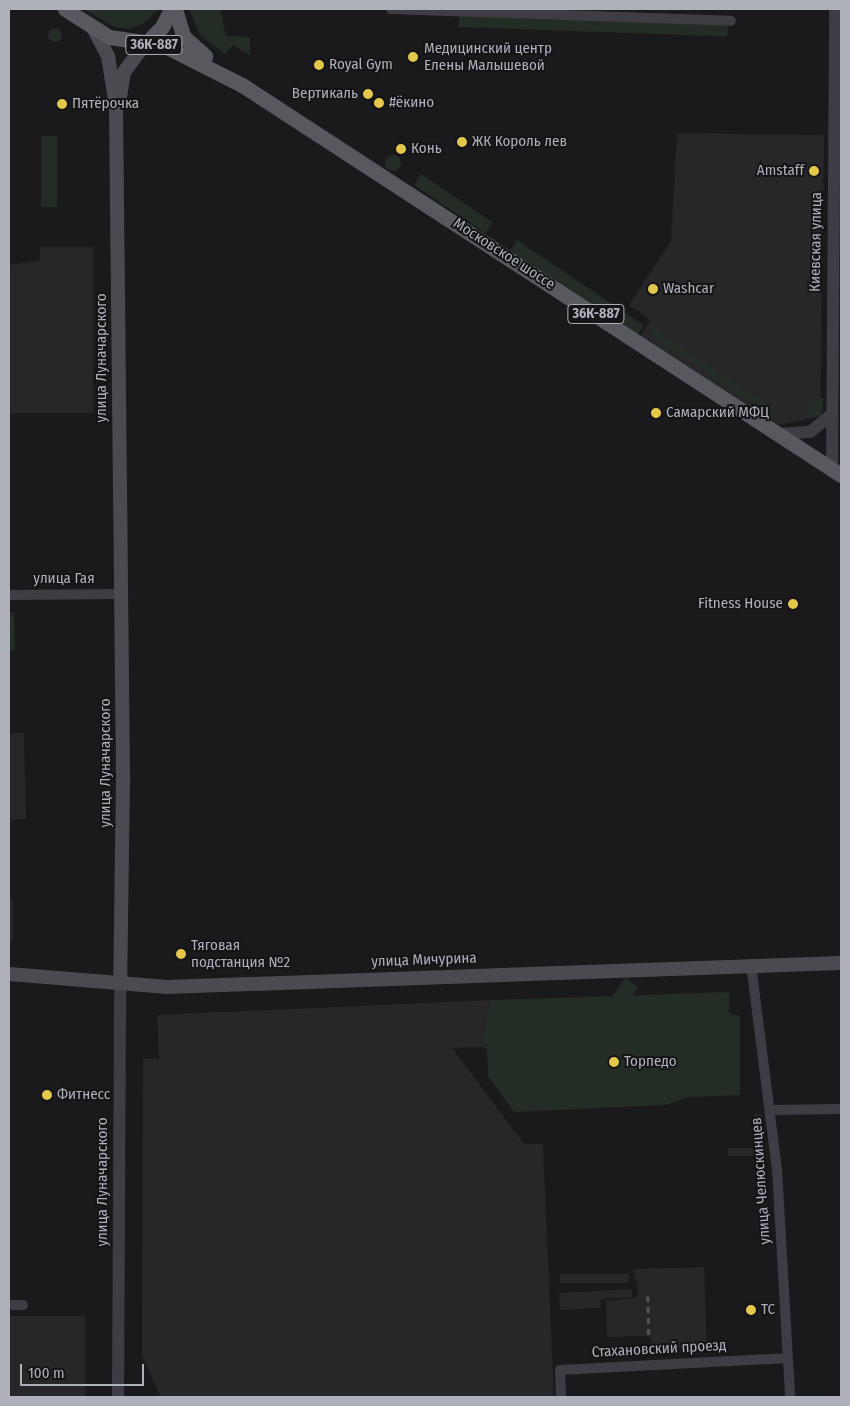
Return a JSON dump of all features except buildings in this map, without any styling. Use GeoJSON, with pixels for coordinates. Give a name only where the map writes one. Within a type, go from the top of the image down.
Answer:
{"type":"FeatureCollection","features":[{"type":"Feature","properties":{"kind":"main road","name":"Московское шоссе"},"geometry":{"type":"LineString","coordinates":[[65,9],[93,28],[121,41],[146,44],[185,54],[242,85],[836,472]]}},
{"type":"Feature","properties":{"kind":"main road","name":"Московское шоссе"},"geometry":{"type":"LineString","coordinates":[[146,44],[167,21],[173,9]]}},
{"type":"Feature","properties":{"kind":"main road","name":"Московское шоссе"},"geometry":{"type":"LineString","coordinates":[[173,9],[188,42],[242,85]]}},
{"type":"Feature","properties":{"kind":"main road","name":"улица Луначарского"},"geometry":{"type":"LineString","coordinates":[[93,28],[108,56],[116,106],[120,594],[120,983]]}},
{"type":"Feature","properties":{"kind":"main road","name":"улица Луначарского"},"geometry":{"type":"LineString","coordinates":[[116,128],[124,72],[146,44]]}},
{"type":"Feature","properties":{"kind":"main road","name":"улица Мичурина"},"geometry":{"type":"LineString","coordinates":[[9,974],[167,987],[751,964],[841,963]]}},
{"type":"Feature","properties":{"kind":"street"},"geometry":{"type":"LineString","coordinates":[[391,9],[731,21]]}},
{"type":"Feature","properties":{"kind":"street","name":"Киевская улица"},"geometry":{"type":"LineString","coordinates":[[836,9],[836,369],[830,416],[836,472]]}},
{"type":"Feature","properties":{"kind":"street"},"geometry":{"type":"LineString","coordinates":[[779,434],[810,432],[830,416]]}},
{"type":"Feature","properties":{"kind":"street","name":"улица Гая"},"geometry":{"type":"LineString","coordinates":[[9,595],[120,594]]}},
{"type":"Feature","properties":{"kind":"street","name":"улица Челюскинцев"},"geometry":{"type":"LineString","coordinates":[[751,964],[771,1110],[790,1397]]}},
{"type":"Feature","properties":{"kind":"street","name":"улица Луначарского"},"geometry":{"type":"LineString","coordinates":[[118,1397],[120,983]]}},
{"type":"Feature","properties":{"kind":"street"},"geometry":{"type":"LineString","coordinates":[[771,1110],[841,1109]]}},
{"type":"Feature","properties":{"kind":"street"},"geometry":{"type":"LineString","coordinates":[[9,1305],[23,1305]]}},
{"type":"Feature","properties":{"kind":"street","name":"Стахановский проезд"},"geometry":{"type":"LineString","coordinates":[[561,1397],[560,1370],[787,1358]]}},
{"type":"Feature","properties":{"kind":"shaded area"},"geometry":{"type":"Polygon","coordinates":[[[84,9],[159,9],[143,24],[128,29],[114,27],[84,9]]]}},
{"type":"Feature","properties":{"kind":"shaded area"},"geometry":{"type":"Polygon","coordinates":[[[189,9],[220,9],[226,36],[250,37],[250,55],[233,45],[225,54],[200,35],[189,9]]]}},
{"type":"Feature","properties":{"kind":"shaded area"},"geometry":{"type":"Polygon","coordinates":[[[459,15],[728,24],[727,36],[459,27],[459,15]]]}},
{"type":"Feature","properties":{"kind":"shaded area"},"geometry":{"type":"Polygon","coordinates":[[[52,28],[58,28],[62,35],[58,42],[52,42],[48,38],[48,32],[52,28]]]}},
{"type":"Feature","properties":{"kind":"shaded area"},"geometry":{"type":"Polygon","coordinates":[[[677,133],[824,135],[820,416],[779,425],[640,336],[651,320],[629,305],[671,241],[677,133]]]}},
{"type":"Feature","properties":{"kind":"shaded area"},"geometry":{"type":"Polygon","coordinates":[[[41,136],[57,136],[57,207],[41,207],[41,136]]]}},
{"type":"Feature","properties":{"kind":"shaded area"},"geometry":{"type":"Polygon","coordinates":[[[393,155],[401,163],[393,171],[385,163],[393,155]]]}},
{"type":"Feature","properties":{"kind":"shaded area"},"geometry":{"type":"Polygon","coordinates":[[[421,174],[493,223],[486,233],[414,185],[421,174]]]}},
{"type":"Feature","properties":{"kind":"shaded area"},"geometry":{"type":"Polygon","coordinates":[[[517,240],[644,326],[637,336],[510,250],[517,240]]]}},
{"type":"Feature","properties":{"kind":"shaded area"},"geometry":{"type":"Polygon","coordinates":[[[40,247],[93,247],[93,413],[9,413],[9,265],[40,260],[40,247]]]}},
{"type":"Feature","properties":{"kind":"shaded area"},"geometry":{"type":"Polygon","coordinates":[[[654,329],[772,408],[777,421],[651,334],[654,329]]]}},
{"type":"Feature","properties":{"kind":"shaded area"},"geometry":{"type":"Polygon","coordinates":[[[816,398],[824,398],[821,416],[803,419],[816,398]]]}},
{"type":"Feature","properties":{"kind":"shaded area"},"geometry":{"type":"Polygon","coordinates":[[[9,613],[14,613],[15,651],[9,651],[9,613]]]}},
{"type":"Feature","properties":{"kind":"shaded area"},"geometry":{"type":"Polygon","coordinates":[[[9,733],[24,733],[26,819],[11,820],[11,868],[9,733]]]}},
{"type":"Feature","properties":{"kind":"shaded area"},"geometry":{"type":"Polygon","coordinates":[[[9,898],[13,898],[13,942],[9,942],[9,898]]]}},
{"type":"Feature","properties":{"kind":"shaded area"},"geometry":{"type":"Polygon","coordinates":[[[625,978],[638,987],[554,1107],[541,1098],[625,978]]]}},
{"type":"Feature","properties":{"kind":"shaded area","name":"Торпедо"},"geometry":{"type":"Polygon","coordinates":[[[729,992],[729,1013],[740,1016],[740,1095],[689,1097],[666,1105],[514,1112],[488,1076],[487,1048],[481,1047],[490,1000],[729,992]]]}},
{"type":"Feature","properties":{"kind":"shaded area"},"geometry":{"type":"Polygon","coordinates":[[[490,1000],[481,1047],[452,1048],[524,1144],[543,1144],[554,1397],[161,1397],[142,1356],[143,1058],[159,1059],[157,1015],[490,1000]]]}},
{"type":"Feature","properties":{"kind":"shaded area"},"geometry":{"type":"Polygon","coordinates":[[[754,1114],[762,1114],[763,1141],[755,1141],[754,1114]]]}},
{"type":"Feature","properties":{"kind":"shaded area"},"geometry":{"type":"Polygon","coordinates":[[[728,1148],[764,1148],[764,1156],[728,1156],[728,1148]]]}},
{"type":"Feature","properties":{"kind":"shaded area"},"geometry":{"type":"Polygon","coordinates":[[[704,1267],[707,1347],[648,1349],[652,1339],[647,1336],[607,1337],[606,1301],[635,1298],[639,1293],[633,1269],[704,1267]]]}},
{"type":"Feature","properties":{"kind":"shaded area"},"geometry":{"type":"Polygon","coordinates":[[[560,1274],[629,1274],[629,1283],[560,1283],[560,1274]]]}},
{"type":"Feature","properties":{"kind":"shaded area"},"geometry":{"type":"Polygon","coordinates":[[[632,1289],[632,1297],[600,1299],[601,1308],[560,1310],[559,1293],[632,1289]]]}},
{"type":"Feature","properties":{"kind":"shaded area"},"geometry":{"type":"Polygon","coordinates":[[[9,1316],[85,1316],[85,1397],[9,1397],[9,1316]]]}},
{"type":"Feature","properties":{"kind":"railway"},"geometry":{"type":"LineString","coordinates":[[648,1296],[649,1337]]}},
{"type":"Feature","properties":{"kind":"place","name":"Медицинский центр Елены Малышевой"},"geometry":{"type":"Point","coordinates":[413,57]}},
{"type":"Feature","properties":{"kind":"place","name":"Royal Gym"},"geometry":{"type":"Point","coordinates":[319,65]}},
{"type":"Feature","properties":{"kind":"place","name":"Вертикаль"},"geometry":{"type":"Point","coordinates":[368,94]}},
{"type":"Feature","properties":{"kind":"place","name":"#ёкино"},"geometry":{"type":"Point","coordinates":[379,103]}},
{"type":"Feature","properties":{"kind":"place","name":"Пятёрочка"},"geometry":{"type":"Point","coordinates":[62,104]}},
{"type":"Feature","properties":{"kind":"place","name":"ЖК Король лев"},"geometry":{"type":"Point","coordinates":[462,142]}},
{"type":"Feature","properties":{"kind":"place","name":"Конь"},"geometry":{"type":"Point","coordinates":[401,149]}},
{"type":"Feature","properties":{"kind":"place","name":"Amstaff"},"geometry":{"type":"Point","coordinates":[814,171]}},
{"type":"Feature","properties":{"kind":"place","name":"Washcar"},"geometry":{"type":"Point","coordinates":[653,289]}},
{"type":"Feature","properties":{"kind":"place","name":"Самарский МФЦ"},"geometry":{"type":"Point","coordinates":[656,413]}},
{"type":"Feature","properties":{"kind":"place","name":"Fitness House"},"geometry":{"type":"Point","coordinates":[793,604]}},
{"type":"Feature","properties":{"kind":"place","name":"Тяговая подстанция №2"},"geometry":{"type":"Point","coordinates":[181,954]}},
{"type":"Feature","properties":{"kind":"place","name":"Торпедо"},"geometry":{"type":"Point","coordinates":[614,1062]}},
{"type":"Feature","properties":{"kind":"place","name":"Фитнесс"},"geometry":{"type":"Point","coordinates":[47,1095]}},
{"type":"Feature","properties":{"kind":"place","name":"ТС"},"geometry":{"type":"Point","coordinates":[751,1310]}}]}
